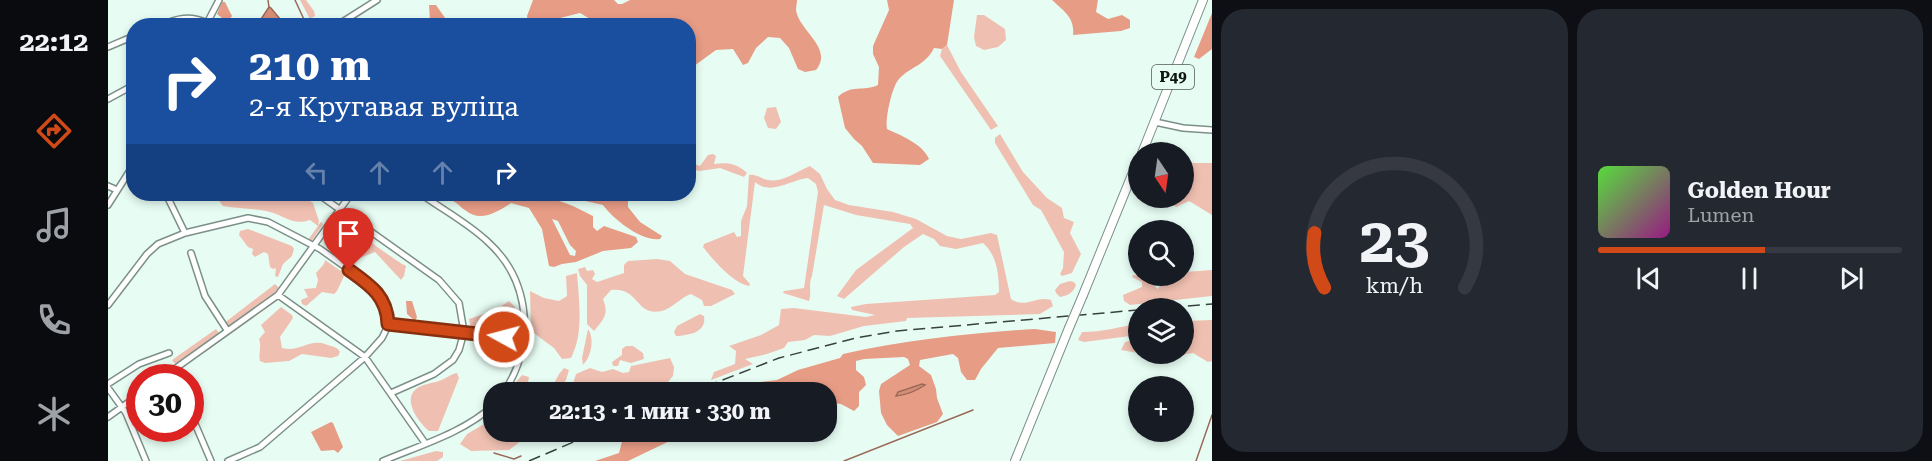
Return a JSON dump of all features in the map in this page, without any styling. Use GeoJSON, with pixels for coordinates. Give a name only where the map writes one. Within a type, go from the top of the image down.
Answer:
{"type":"FeatureCollection","features":[{"type":"Feature","properties":{"kind":"highway","name":"Р49"},"geometry":{"type":"LineString","coordinates":[[1147,142],[1203,0]]}},
{"type":"Feature","properties":{"kind":"highway"},"geometry":{"type":"LineString","coordinates":[[1015,461],[1128,185]]}},
{"type":"Feature","properties":{"kind":"street"},"geometry":{"type":"LineString","coordinates":[[210,18],[219,0]]}},
{"type":"Feature","properties":{"kind":"street"},"geometry":{"type":"LineString","coordinates":[[349,18],[377,0]]}},
{"type":"Feature","properties":{"kind":"street"},"geometry":{"type":"LineString","coordinates":[[108,47],[126,39]]}},
{"type":"Feature","properties":{"kind":"street"},"geometry":{"type":"LineString","coordinates":[[108,99],[126,89]]}},
{"type":"Feature","properties":{"kind":"street"},"geometry":{"type":"LineString","coordinates":[[1155,122],[1183,128],[1212,130]]}},
{"type":"Feature","properties":{"kind":"street"},"geometry":{"type":"LineString","coordinates":[[108,206],[126,176]]}},
{"type":"Feature","properties":{"kind":"street"},"geometry":{"type":"LineString","coordinates":[[108,186],[117,190]]}},
{"type":"Feature","properties":{"kind":"street"},"geometry":{"type":"LineString","coordinates":[[169,201],[185,233]]}},
{"type":"Feature","properties":{"kind":"street"},"geometry":{"type":"LineString","coordinates":[[328,201],[445,285],[459,303],[464,332],[459,350],[447,366],[392,393]]}},
{"type":"Feature","properties":{"kind":"street"},"geometry":{"type":"LineString","coordinates":[[181,364],[278,295],[346,201]]}},
{"type":"Feature","properties":{"kind":"street"},"geometry":{"type":"LineString","coordinates":[[432,201],[489,243],[514,277],[524,309],[524,339],[519,361],[508,382]]}},
{"type":"Feature","properties":{"kind":"street"},"geometry":{"type":"LineString","coordinates":[[108,305],[152,248],[164,241],[185,233],[237,220],[258,218],[314,246],[368,283],[380,294],[388,313],[388,324],[382,338],[365,357],[260,447],[228,461]]}},
{"type":"Feature","properties":{"kind":"street"},"geometry":{"type":"LineString","coordinates":[[191,253],[205,296],[226,330]]}},
{"type":"Feature","properties":{"kind":"street"},"geometry":{"type":"LineString","coordinates":[[278,295],[365,357],[425,443]]}},
{"type":"Feature","properties":{"kind":"street"},"geometry":{"type":"LineString","coordinates":[[388,324],[524,339]]}},
{"type":"Feature","properties":{"kind":"street"},"geometry":{"type":"LineString","coordinates":[[146,461],[122,407],[108,386],[139,364],[169,354]]}},
{"type":"Feature","properties":{"kind":"street"},"geometry":{"type":"LineString","coordinates":[[108,417],[126,404]]}},
{"type":"Feature","properties":{"kind":"street"},"geometry":{"type":"LineString","coordinates":[[383,461],[470,423],[483,413]]}},
{"type":"Feature","properties":{"kind":"street"},"geometry":{"type":"LineString","coordinates":[[203,442],[211,461]]}},
{"type":"Feature","properties":{"kind":"shaded area"},"geometry":{"type":"Polygon","coordinates":[[[300,0],[306,0],[314,11],[315,16],[309,18],[300,0]]]}},
{"type":"Feature","properties":{"kind":"shaded area"},"geometry":{"type":"Polygon","coordinates":[[[533,0],[614,0],[622,4],[630,0],[797,0],[798,18],[818,47],[821,54],[820,62],[816,70],[805,72],[798,69],[789,48],[780,38],[768,37],[756,48],[748,63],[743,65],[733,49],[716,50],[696,65],[696,18],[588,18],[580,13],[560,18],[527,18],[533,0]]]}},
{"type":"Feature","properties":{"kind":"shaded area"},"geometry":{"type":"Polygon","coordinates":[[[887,0],[954,0],[947,45],[942,49],[934,48],[926,59],[899,79],[890,103],[887,129],[922,149],[929,159],[920,165],[873,163],[862,146],[845,128],[838,97],[852,89],[878,85],[879,67],[873,54],[873,46],[889,10],[887,0]]]}},
{"type":"Feature","properties":{"kind":"shaded area"},"geometry":{"type":"Polygon","coordinates":[[[1052,0],[1098,0],[1096,12],[1108,19],[1122,15],[1130,20],[1130,28],[1121,31],[1073,35],[1070,19],[1052,0]]]}},
{"type":"Feature","properties":{"kind":"shaded area"},"geometry":{"type":"Polygon","coordinates":[[[222,2],[225,2],[232,16],[222,18],[217,14],[222,2]]]}},
{"type":"Feature","properties":{"kind":"shaded area"},"geometry":{"type":"Polygon","coordinates":[[[429,5],[436,5],[445,18],[430,18],[429,5]]]}},
{"type":"Feature","properties":{"kind":"shaded area"},"geometry":{"type":"Polygon","coordinates":[[[269,7],[279,18],[262,18],[269,7]]]}},
{"type":"Feature","properties":{"kind":"shaded area"},"geometry":{"type":"Polygon","coordinates":[[[1212,13],[1212,49],[1199,59],[1194,57],[1212,13]]]}},
{"type":"Feature","properties":{"kind":"shaded area"},"geometry":{"type":"Polygon","coordinates":[[[977,15],[984,15],[1005,29],[1006,40],[998,47],[984,50],[976,46],[974,37],[977,15]]]}},
{"type":"Feature","properties":{"kind":"shaded area"},"geometry":{"type":"Polygon","coordinates":[[[947,45],[961,72],[998,126],[991,130],[940,56],[942,49],[947,45]]]}},
{"type":"Feature","properties":{"kind":"shaded area"},"geometry":{"type":"Polygon","coordinates":[[[776,107],[781,122],[776,129],[768,128],[764,118],[767,108],[776,107]]]}},
{"type":"Feature","properties":{"kind":"shaded area"},"geometry":{"type":"Polygon","coordinates":[[[1000,134],[1023,172],[1047,198],[1062,208],[1064,218],[1074,222],[1070,233],[1081,254],[1072,273],[1062,276],[1060,274],[1063,268],[1064,252],[1041,210],[1033,205],[995,143],[995,138],[1000,134]]]}},
{"type":"Feature","properties":{"kind":"shaded area"},"geometry":{"type":"Polygon","coordinates":[[[708,155],[716,156],[714,164],[732,164],[747,173],[744,177],[720,168],[696,170],[696,165],[700,166],[708,155]]]}},
{"type":"Feature","properties":{"kind":"shaded area"},"geometry":{"type":"Polygon","coordinates":[[[1194,163],[1212,163],[1212,215],[1194,204],[1194,163]]]}},
{"type":"Feature","properties":{"kind":"shaded area"},"geometry":{"type":"Polygon","coordinates":[[[810,166],[820,174],[835,200],[916,219],[947,236],[961,239],[991,233],[997,235],[1011,299],[1021,303],[1046,299],[1051,300],[1053,306],[1040,314],[907,318],[906,321],[864,326],[830,336],[814,335],[805,340],[788,342],[784,348],[767,354],[745,359],[753,364],[711,380],[714,372],[735,364],[736,351],[729,346],[761,335],[779,325],[781,309],[794,308],[866,317],[875,315],[852,310],[851,307],[995,295],[999,292],[998,272],[994,259],[983,243],[956,249],[940,246],[934,239],[923,234],[904,247],[844,299],[837,296],[856,270],[913,228],[910,224],[856,215],[824,205],[810,282],[809,301],[783,293],[804,288],[818,192],[816,184],[808,178],[768,188],[755,182],[743,276],[750,284],[749,286],[736,280],[712,258],[703,247],[704,244],[734,232],[737,237],[741,236],[741,221],[747,206],[749,175],[768,180],[779,180],[810,166]]]}},
{"type":"Feature","properties":{"kind":"shaded area"},"geometry":{"type":"Polygon","coordinates":[[[219,201],[310,201],[313,203],[319,221],[318,225],[321,222],[323,224],[311,242],[308,240],[318,226],[310,220],[299,222],[264,211],[223,206],[219,201]]]}},
{"type":"Feature","properties":{"kind":"shaded area"},"geometry":{"type":"Polygon","coordinates":[[[453,201],[560,201],[593,216],[593,227],[597,231],[604,226],[636,237],[638,242],[631,248],[603,251],[576,262],[554,267],[549,266],[542,229],[529,208],[511,203],[488,215],[471,214],[453,201]],[[552,219],[570,255],[575,256],[576,251],[570,245],[558,221],[552,219]]]}},
{"type":"Feature","properties":{"kind":"shaded area"},"geometry":{"type":"Polygon","coordinates":[[[585,201],[628,201],[628,207],[640,222],[662,236],[660,239],[653,239],[637,233],[621,223],[603,205],[585,201]]]}},
{"type":"Feature","properties":{"kind":"shaded area"},"geometry":{"type":"Polygon","coordinates":[[[248,229],[292,246],[294,249],[292,256],[283,264],[278,277],[275,276],[276,268],[270,267],[268,254],[264,252],[255,257],[252,254],[253,249],[248,247],[239,235],[240,231],[248,229]]]}},
{"type":"Feature","properties":{"kind":"shaded area"},"geometry":{"type":"Polygon","coordinates":[[[339,229],[355,233],[406,266],[401,280],[375,252],[357,259],[331,242],[339,229]]]}},
{"type":"Feature","properties":{"kind":"shaded area"},"geometry":{"type":"Polygon","coordinates":[[[657,259],[670,261],[685,274],[732,290],[735,294],[711,306],[704,306],[702,300],[691,294],[666,310],[653,312],[647,310],[627,293],[611,290],[603,299],[606,309],[594,331],[587,324],[587,285],[578,269],[585,267],[587,271],[593,270],[595,274],[592,279],[597,282],[624,273],[624,265],[628,261],[657,259]]]}},
{"type":"Feature","properties":{"kind":"shaded area"},"geometry":{"type":"Polygon","coordinates":[[[325,260],[345,274],[334,294],[322,292],[306,306],[301,300],[308,297],[304,289],[316,288],[318,280],[316,273],[325,260]]]}},
{"type":"Feature","properties":{"kind":"shaded area"},"geometry":{"type":"Polygon","coordinates":[[[1212,270],[1212,296],[1128,298],[1128,304],[1124,301],[1123,295],[1142,286],[1154,286],[1158,289],[1160,286],[1194,286],[1194,271],[1212,270]]]}},
{"type":"Feature","properties":{"kind":"shaded area"},"geometry":{"type":"Polygon","coordinates":[[[577,273],[580,317],[578,338],[571,358],[562,359],[554,348],[531,331],[530,291],[544,298],[559,301],[567,296],[566,276],[577,273]]]}},
{"type":"Feature","properties":{"kind":"shaded area"},"geometry":{"type":"Polygon","coordinates":[[[1070,281],[1076,285],[1074,290],[1060,297],[1055,290],[1060,284],[1070,281]]]}},
{"type":"Feature","properties":{"kind":"shaded area"},"geometry":{"type":"Polygon","coordinates":[[[275,284],[279,288],[274,294],[230,326],[223,324],[275,284]]]}},
{"type":"Feature","properties":{"kind":"shaded area"},"geometry":{"type":"Polygon","coordinates":[[[276,297],[281,298],[204,353],[211,345],[276,297]]]}},
{"type":"Feature","properties":{"kind":"shaded area"},"geometry":{"type":"Polygon","coordinates":[[[406,301],[412,301],[417,317],[415,321],[407,314],[406,301]]]}},
{"type":"Feature","properties":{"kind":"shaded area"},"geometry":{"type":"Polygon","coordinates":[[[509,301],[515,307],[512,329],[473,328],[470,325],[469,319],[495,310],[509,301]]]}},
{"type":"Feature","properties":{"kind":"shaded area"},"geometry":{"type":"Polygon","coordinates":[[[281,307],[293,318],[280,337],[282,348],[294,349],[321,343],[336,348],[340,352],[338,356],[331,358],[302,354],[289,361],[265,363],[260,361],[259,339],[265,332],[261,325],[281,307]]]}},
{"type":"Feature","properties":{"kind":"shaded area"},"geometry":{"type":"Polygon","coordinates":[[[700,314],[704,316],[704,322],[700,330],[676,336],[674,332],[677,326],[700,314]]]}},
{"type":"Feature","properties":{"kind":"shaded area"},"geometry":{"type":"Polygon","coordinates":[[[1212,320],[1212,361],[1208,362],[1194,354],[1194,321],[1212,320]]]}},
{"type":"Feature","properties":{"kind":"shaded area"},"geometry":{"type":"Polygon","coordinates":[[[1128,326],[1128,336],[1084,342],[1078,340],[1082,332],[1128,326]]]}},
{"type":"Feature","properties":{"kind":"shaded area"},"geometry":{"type":"Polygon","coordinates":[[[216,329],[219,333],[179,363],[174,363],[172,360],[216,329]]]}},
{"type":"Feature","properties":{"kind":"shaded area"},"geometry":{"type":"Polygon","coordinates":[[[588,329],[591,348],[583,365],[582,358],[588,329]]]}},
{"type":"Feature","properties":{"kind":"shaded area"},"geometry":{"type":"Polygon","coordinates":[[[1035,329],[1056,332],[1055,343],[998,348],[975,380],[967,380],[961,372],[958,358],[953,354],[920,360],[919,366],[931,375],[943,414],[937,422],[898,436],[887,425],[881,413],[879,391],[881,384],[910,365],[908,359],[904,357],[856,361],[856,370],[864,377],[866,385],[859,392],[859,406],[854,411],[837,403],[837,382],[760,382],[777,380],[798,370],[840,358],[843,354],[939,338],[1035,329]]]}},
{"type":"Feature","properties":{"kind":"shaded area"},"geometry":{"type":"Polygon","coordinates":[[[1128,341],[1128,351],[1121,350],[1125,342],[1128,341]]]}},
{"type":"Feature","properties":{"kind":"shaded area"},"geometry":{"type":"Polygon","coordinates":[[[626,346],[633,346],[643,353],[644,359],[631,363],[620,360],[618,366],[613,366],[612,362],[622,355],[622,349],[626,346]]]}},
{"type":"Feature","properties":{"kind":"shaded area"},"geometry":{"type":"Polygon","coordinates":[[[670,358],[674,367],[673,376],[668,382],[573,382],[576,374],[590,368],[602,372],[613,369],[623,373],[629,372],[631,366],[670,358]]]}},
{"type":"Feature","properties":{"kind":"shaded area"},"geometry":{"type":"Polygon","coordinates":[[[564,368],[569,370],[565,382],[555,382],[564,368]]]}},
{"type":"Feature","properties":{"kind":"shaded area"},"geometry":{"type":"Polygon","coordinates":[[[457,373],[459,378],[438,431],[429,431],[421,423],[411,405],[412,394],[421,386],[457,373]]]}},
{"type":"Feature","properties":{"kind":"shaded area"},"geometry":{"type":"Polygon","coordinates":[[[522,375],[529,377],[528,382],[516,382],[522,375]]]}},
{"type":"Feature","properties":{"kind":"shaded area"},"geometry":{"type":"Polygon","coordinates":[[[925,385],[915,391],[896,396],[898,392],[925,385]]]}},
{"type":"Feature","properties":{"kind":"shaded area"},"geometry":{"type":"Polygon","coordinates":[[[331,422],[343,447],[338,453],[334,450],[321,451],[311,432],[331,422]]]}},
{"type":"Feature","properties":{"kind":"shaded area"},"geometry":{"type":"Polygon","coordinates":[[[483,425],[483,442],[520,442],[509,450],[471,451],[460,444],[467,434],[483,425]]]}},
{"type":"Feature","properties":{"kind":"shaded area"},"geometry":{"type":"Polygon","coordinates":[[[622,442],[668,442],[628,461],[595,461],[619,453],[622,442]]]}},
{"type":"Feature","properties":{"kind":"shaded area"},"geometry":{"type":"Polygon","coordinates":[[[436,451],[443,452],[443,457],[437,461],[400,461],[436,451]]]}},
{"type":"Feature","properties":{"kind":"waterway"},"geometry":{"type":"LineString","coordinates":[[268,0],[269,7]]}},
{"type":"Feature","properties":{"kind":"waterway"},"geometry":{"type":"LineString","coordinates":[[295,0],[303,18]]}},
{"type":"Feature","properties":{"kind":"waterway"},"geometry":{"type":"LineString","coordinates":[[844,461],[973,410]]}},
{"type":"Feature","properties":{"kind":"waterway"},"geometry":{"type":"LineString","coordinates":[[1196,461],[1212,415]]}},
{"type":"Feature","properties":{"kind":"waterway"},"geometry":{"type":"LineString","coordinates":[[494,453],[514,459],[521,456]]}},
{"type":"Feature","properties":{"kind":"railway"},"geometry":{"type":"LineString","coordinates":[[1194,306],[1212,304]]}},
{"type":"Feature","properties":{"kind":"railway"},"geometry":{"type":"LineString","coordinates":[[717,382],[779,358],[856,338],[897,331],[1128,311]]}},
{"type":"Feature","properties":{"kind":"railway"},"geometry":{"type":"LineString","coordinates":[[529,461],[574,442]]}},
{"type":"Feature","properties":{"kind":"route"},"geometry":{"type":"LineString","coordinates":[[349,270],[380,294],[388,313],[388,324],[504,337]]}}]}
